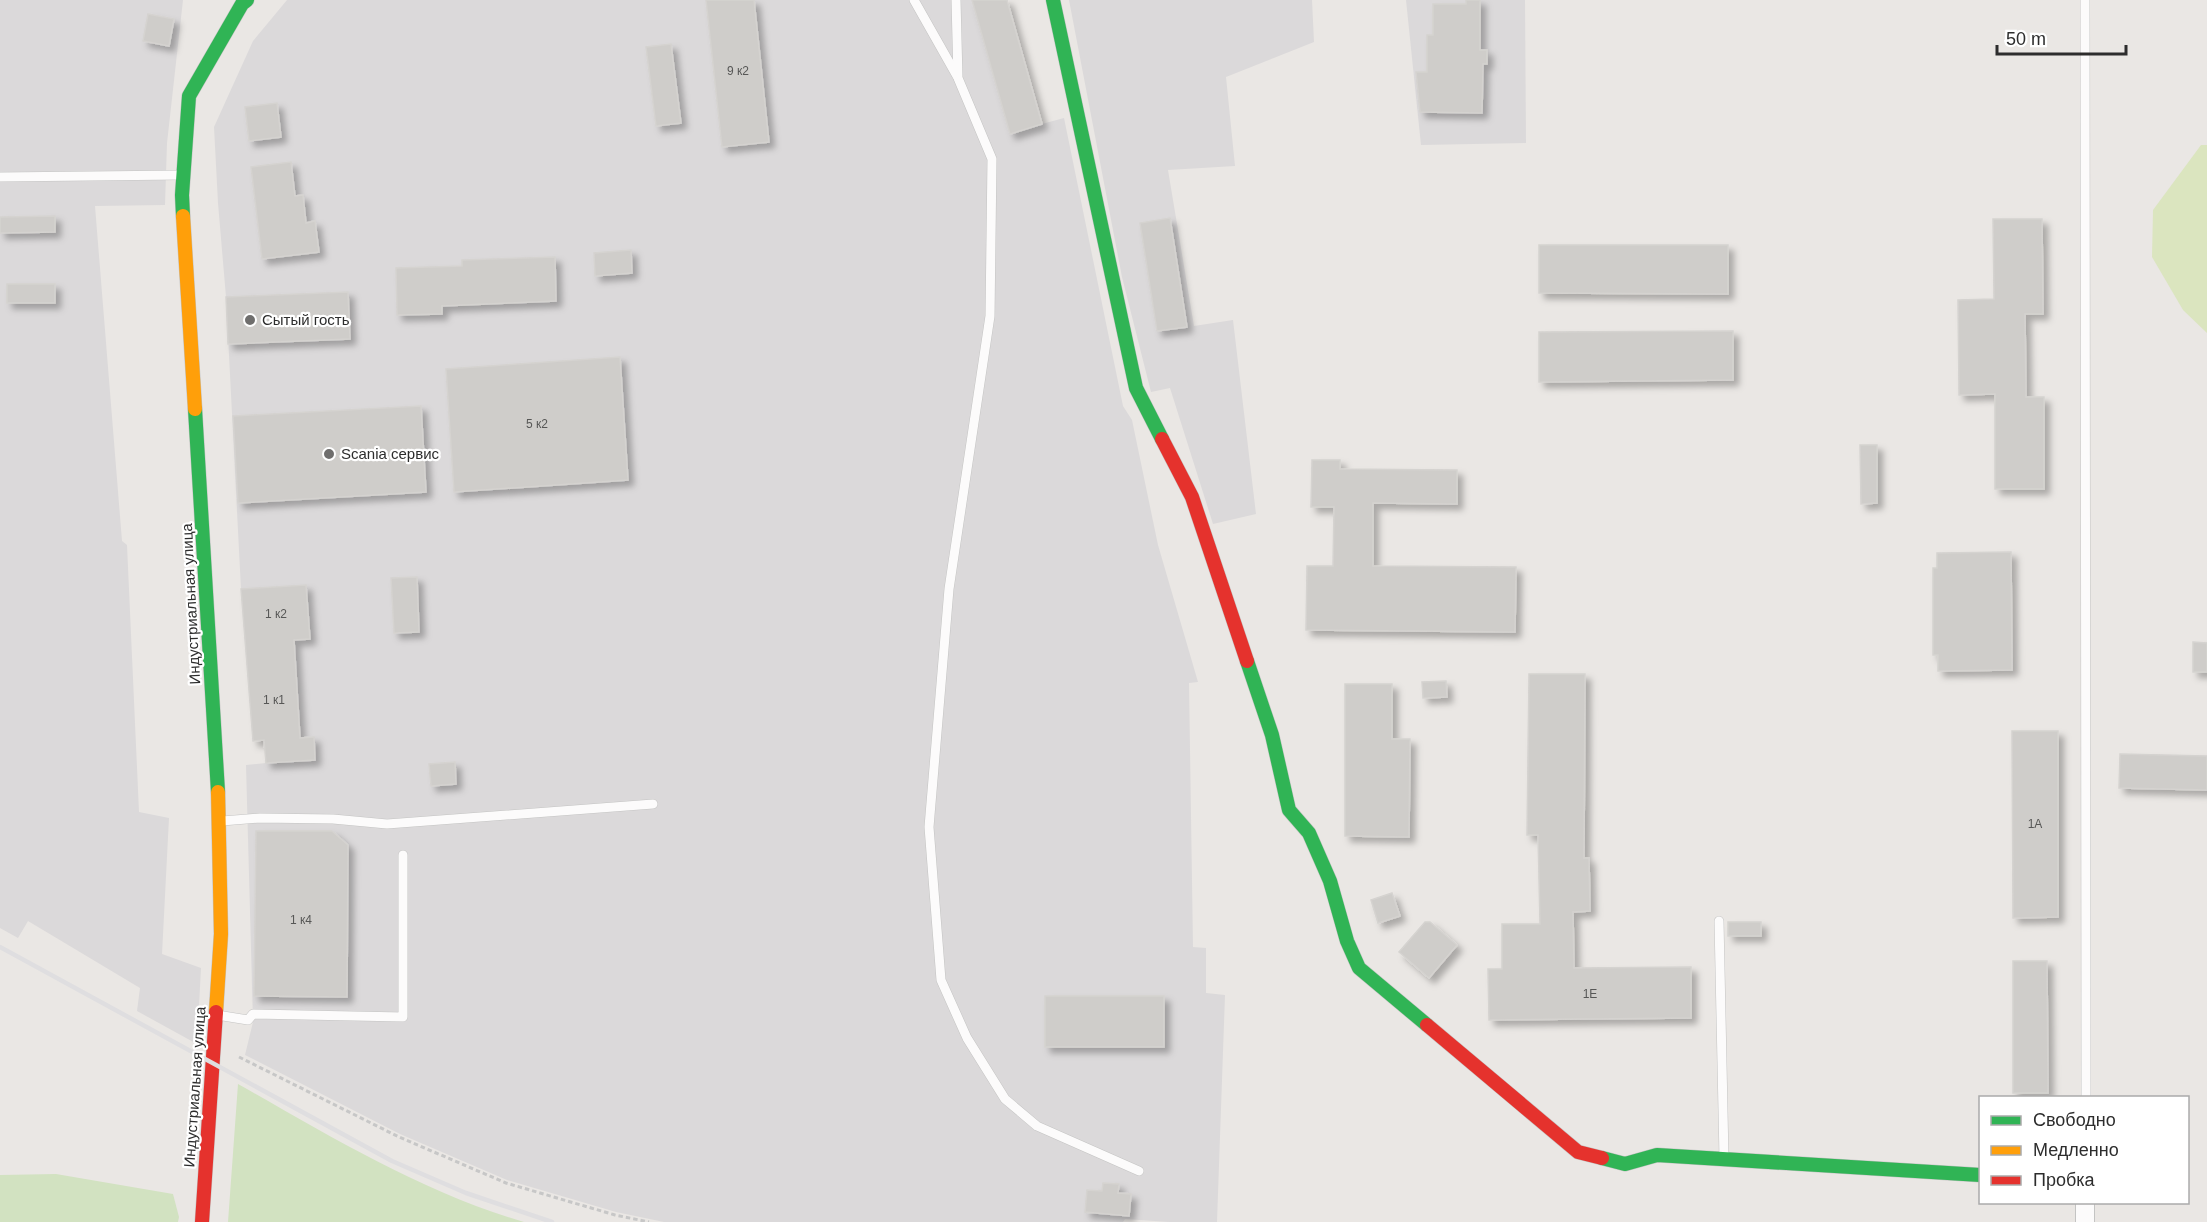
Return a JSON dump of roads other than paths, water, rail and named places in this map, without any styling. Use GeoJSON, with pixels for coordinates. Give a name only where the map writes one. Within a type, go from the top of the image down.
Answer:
{"type":"FeatureCollection","features":[{"type":"Feature","properties":{"kind":"street","name":"Индустриальная улица"},"geometry":{"type":"LineString","coordinates":[[202,1222],[221,934],[220,821],[182,195],[189,96],[242,4],[247,0]]}},
{"type":"Feature","properties":{"kind":"street"},"geometry":{"type":"LineString","coordinates":[[1053,0],[1136,388],[1192,497],[1272,735],[1289,810],[1309,833],[1330,881],[1347,941],[1359,968],[1578,1152],[1625,1164],[1657,1155],[1979,1175]]}},
{"type":"Feature","properties":{"kind":"street"},"geometry":{"type":"LineString","coordinates":[[2085,1204],[2085,1222]]}},
{"type":"Feature","properties":{"kind":"lane"},"geometry":{"type":"LineString","coordinates":[[914,0],[958,78],[992,159],[990,316],[949,589],[929,827],[940,980],[967,1038],[1005,1099],[1037,1126],[1139,1171]]}},
{"type":"Feature","properties":{"kind":"lane"},"geometry":{"type":"LineString","coordinates":[[956,0],[958,78]]}},
{"type":"Feature","properties":{"kind":"lane"},"geometry":{"type":"LineString","coordinates":[[2085,0],[2086,1096]]}},
{"type":"Feature","properties":{"kind":"lane"},"geometry":{"type":"LineString","coordinates":[[0,177],[183,175]]}},
{"type":"Feature","properties":{"kind":"lane"},"geometry":{"type":"LineString","coordinates":[[220,821],[260,818],[333,819],[387,824],[653,804]]}},
{"type":"Feature","properties":{"kind":"lane"},"geometry":{"type":"LineString","coordinates":[[217,1015],[248,1020],[253,1014],[403,1017],[403,855]]}},
{"type":"Feature","properties":{"kind":"lane"},"geometry":{"type":"LineString","coordinates":[[1719,921],[1724,1160]]}},
{"type":"Feature","properties":{"kind":"railway"},"geometry":{"type":"LineString","coordinates":[[0,947],[392,1161],[466,1193],[552,1222]]}},
{"type":"Feature","properties":{"kind":"place","name":"Сытый гость"},"geometry":{"type":"Point","coordinates":[250,320]}},
{"type":"Feature","properties":{"kind":"place","name":"Scania сервис"},"geometry":{"type":"Point","coordinates":[329,454]}}]}
